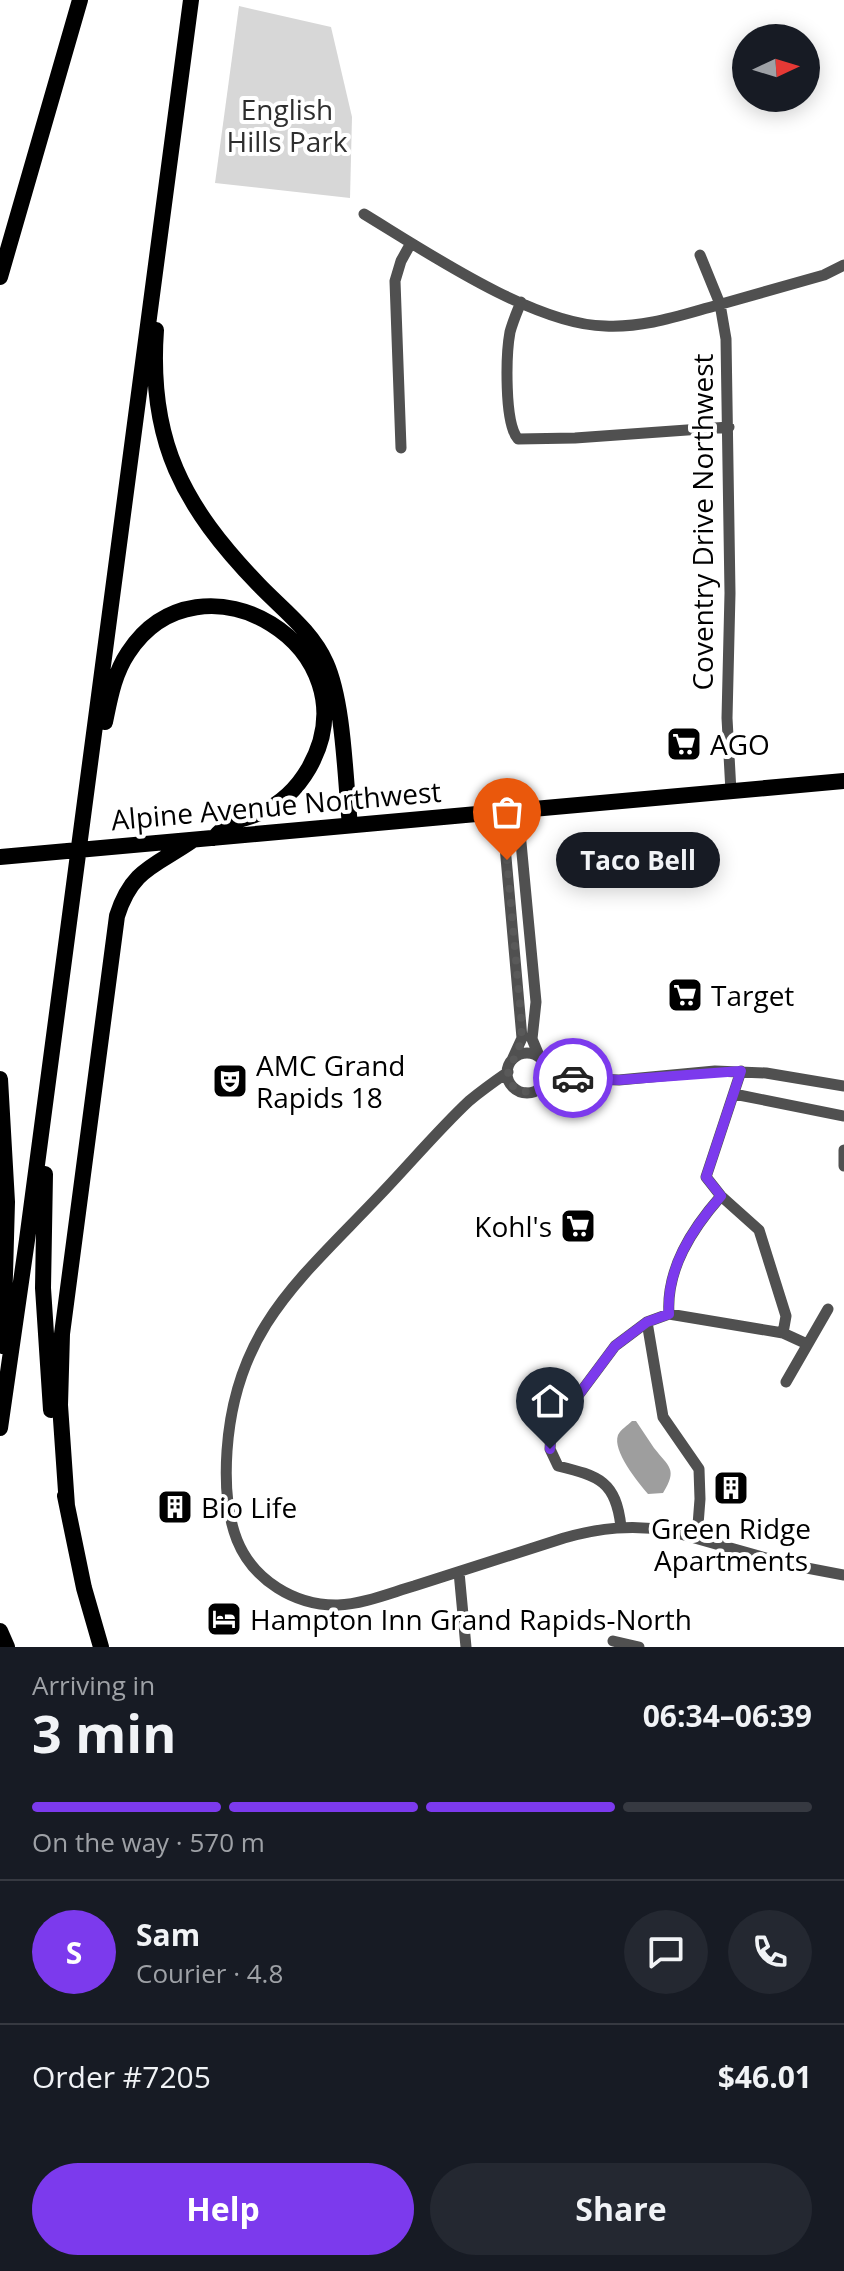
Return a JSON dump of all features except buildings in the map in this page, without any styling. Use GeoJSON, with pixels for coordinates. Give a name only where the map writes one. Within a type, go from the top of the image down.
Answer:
{"type":"FeatureCollection","features":[{"type":"Feature","properties":{"kind":"highway"},"geometry":{"type":"LineString","coordinates":[[0,277],[80,0]]}},
{"type":"Feature","properties":{"kind":"highway"},"geometry":{"type":"LineString","coordinates":[[0,1425],[191,0]]}},
{"type":"Feature","properties":{"kind":"highway"},"geometry":{"type":"LineString","coordinates":[[165,184],[154,366],[156,400],[165,440],[184,488],[208,529],[306,632],[325,662],[337,702],[350,825]]}},
{"type":"Feature","properties":{"kind":"highway"},"geometry":{"type":"LineString","coordinates":[[86,789],[96,765],[112,687],[119,668],[142,636],[177,613],[197,609],[232,608],[254,614],[287,634],[307,658],[320,690],[322,731],[310,767],[290,793],[264,811],[229,822],[214,838]]}},
{"type":"Feature","properties":{"kind":"highway","name":"Alpine Avenue Northwest"},"geometry":{"type":"LineString","coordinates":[[0,857],[448,816],[513,817],[844,781]]}},
{"type":"Feature","properties":{"kind":"highway"},"geometry":{"type":"LineString","coordinates":[[67,1506],[60,1405],[62,1334],[117,916],[122,900],[139,875],[193,840]]}},
{"type":"Feature","properties":{"kind":"highway"},"geometry":{"type":"LineString","coordinates":[[0,1079],[7,1244],[0,1383]]}},
{"type":"Feature","properties":{"kind":"highway"},"geometry":{"type":"LineString","coordinates":[[47,1092],[44,1325],[53,1427],[84,1588],[101,1647]]}},
{"type":"Feature","properties":{"kind":"highway"},"geometry":{"type":"LineString","coordinates":[[0,1410],[0,1425]]}},
{"type":"Feature","properties":{"kind":"highway"},"geometry":{"type":"LineString","coordinates":[[0,1631],[7,1647]]}},
{"type":"Feature","properties":{"kind":"street"},"geometry":{"type":"LineString","coordinates":[[364,214],[475,280],[521,302],[556,316],[603,327],[634,326],[665,320],[824,275],[844,265]]}},
{"type":"Feature","properties":{"kind":"street"},"geometry":{"type":"LineString","coordinates":[[401,448],[395,281],[411,243]]}},
{"type":"Feature","properties":{"kind":"street","name":"Coventry Drive Northwest"},"geometry":{"type":"LineString","coordinates":[[700,255],[720,304],[726,339],[730,593],[727,718],[731,792]]}},
{"type":"Feature","properties":{"kind":"street"},"geometry":{"type":"LineString","coordinates":[[521,302],[514,317],[508,350],[509,416],[512,433],[518,439],[729,427]]}},
{"type":"Feature","properties":{"kind":"street"},"geometry":{"type":"LineString","coordinates":[[513,817],[520,832],[536,1002],[532,1039],[547,1076],[541,1087]]}},
{"type":"Feature","properties":{"kind":"street"},"geometry":{"type":"LineString","coordinates":[[513,817],[504,835],[522,1038],[510,1066],[511,1084],[516,1089]]}},
{"type":"Feature","properties":{"kind":"street"},"geometry":{"type":"LineString","coordinates":[[844,1086],[741,1071],[619,1080],[571,1078],[553,1071],[529,1053],[470,1100],[304,1275],[268,1318],[255,1341],[235,1392],[226,1465],[231,1526],[243,1554],[259,1573],[281,1591],[323,1604],[361,1602],[564,1538],[621,1527],[649,1527],[791,1565],[844,1575]]}},
{"type":"Feature","properties":{"kind":"street"},"geometry":{"type":"LineString","coordinates":[[741,1071],[706,1177],[721,1196],[759,1230],[786,1316],[783,1333]]}},
{"type":"Feature","properties":{"kind":"street"},"geometry":{"type":"LineString","coordinates":[[484,1090],[516,1089],[528,1092],[571,1078]]}},
{"type":"Feature","properties":{"kind":"street"},"geometry":{"type":"LineString","coordinates":[[734,1094],[844,1116]]}},
{"type":"Feature","properties":{"kind":"street"},"geometry":{"type":"LineString","coordinates":[[844,1150],[844,1166]]}},
{"type":"Feature","properties":{"kind":"street"},"geometry":{"type":"LineString","coordinates":[[669,1314],[668,1292],[683,1251],[697,1224],[721,1196]]}},
{"type":"Feature","properties":{"kind":"street"},"geometry":{"type":"LineString","coordinates":[[786,1382],[828,1309]]}},
{"type":"Feature","properties":{"kind":"street"},"geometry":{"type":"LineString","coordinates":[[621,1527],[616,1499],[608,1487],[594,1475],[558,1466],[550,1449],[551,1432],[615,1346],[647,1322],[669,1314],[783,1333],[807,1344]]}},
{"type":"Feature","properties":{"kind":"street"},"geometry":{"type":"LineString","coordinates":[[647,1322],[663,1417],[699,1469],[697,1538]]}},
{"type":"Feature","properties":{"kind":"street"},"geometry":{"type":"LineString","coordinates":[[459,1572],[466,1647]]}},
{"type":"Feature","properties":{"kind":"street"},"geometry":{"type":"LineString","coordinates":[[613,1641],[639,1647]]}},
{"type":"Feature","properties":{"kind":"green space","name":"English Hills Park"},"geometry":{"type":"Polygon","coordinates":[[[239,6],[331,27],[352,117],[350,198],[215,183],[239,6]]]}},
{"type":"Feature","properties":{"kind":"shaded area"},"geometry":{"type":"Polygon","coordinates":[[[632,1421],[636,1421],[670,1469],[670,1479],[663,1493],[648,1494],[622,1458],[618,1435],[632,1421]]]}},
{"type":"Feature","properties":{"kind":"way so far"},"geometry":{"type":"LineString","coordinates":[[507,860],[522,1028],[522,1038],[509,1066],[508,1078],[522,1092],[535,1091],[548,1084],[573,1078]]}},
{"type":"Feature","properties":{"kind":"place","name":"AGO"},"geometry":{"type":"Point","coordinates":[684,744]}},
{"type":"Feature","properties":{"kind":"place","name":"Taco Bell"},"geometry":{"type":"Point","coordinates":[507,860]}},
{"type":"Feature","properties":{"kind":"place","name":"Target"},"geometry":{"type":"Point","coordinates":[685,995]}},
{"type":"Feature","properties":{"kind":"place","name":"AMC Grand Rapids 18"},"geometry":{"type":"Point","coordinates":[230,1081]}},
{"type":"Feature","properties":{"kind":"place","name":"Kohl's"},"geometry":{"type":"Point","coordinates":[578,1226]}},
{"type":"Feature","properties":{"kind":"place","name":"Green Ridge Apartments"},"geometry":{"type":"Point","coordinates":[731,1488]}},
{"type":"Feature","properties":{"kind":"place","name":"Bio Life"},"geometry":{"type":"Point","coordinates":[175,1507]}},
{"type":"Feature","properties":{"kind":"place","name":"Hampton Inn Grand Rapids-North"},"geometry":{"type":"Point","coordinates":[224,1619]}},
{"type":"Feature","properties":{"kind":"route"},"geometry":{"type":"LineString","coordinates":[[550,1449],[551,1432],[615,1346],[647,1322],[669,1314],[668,1292],[683,1251],[697,1224],[721,1196],[706,1177],[741,1071],[619,1080],[573,1078]]}}]}
